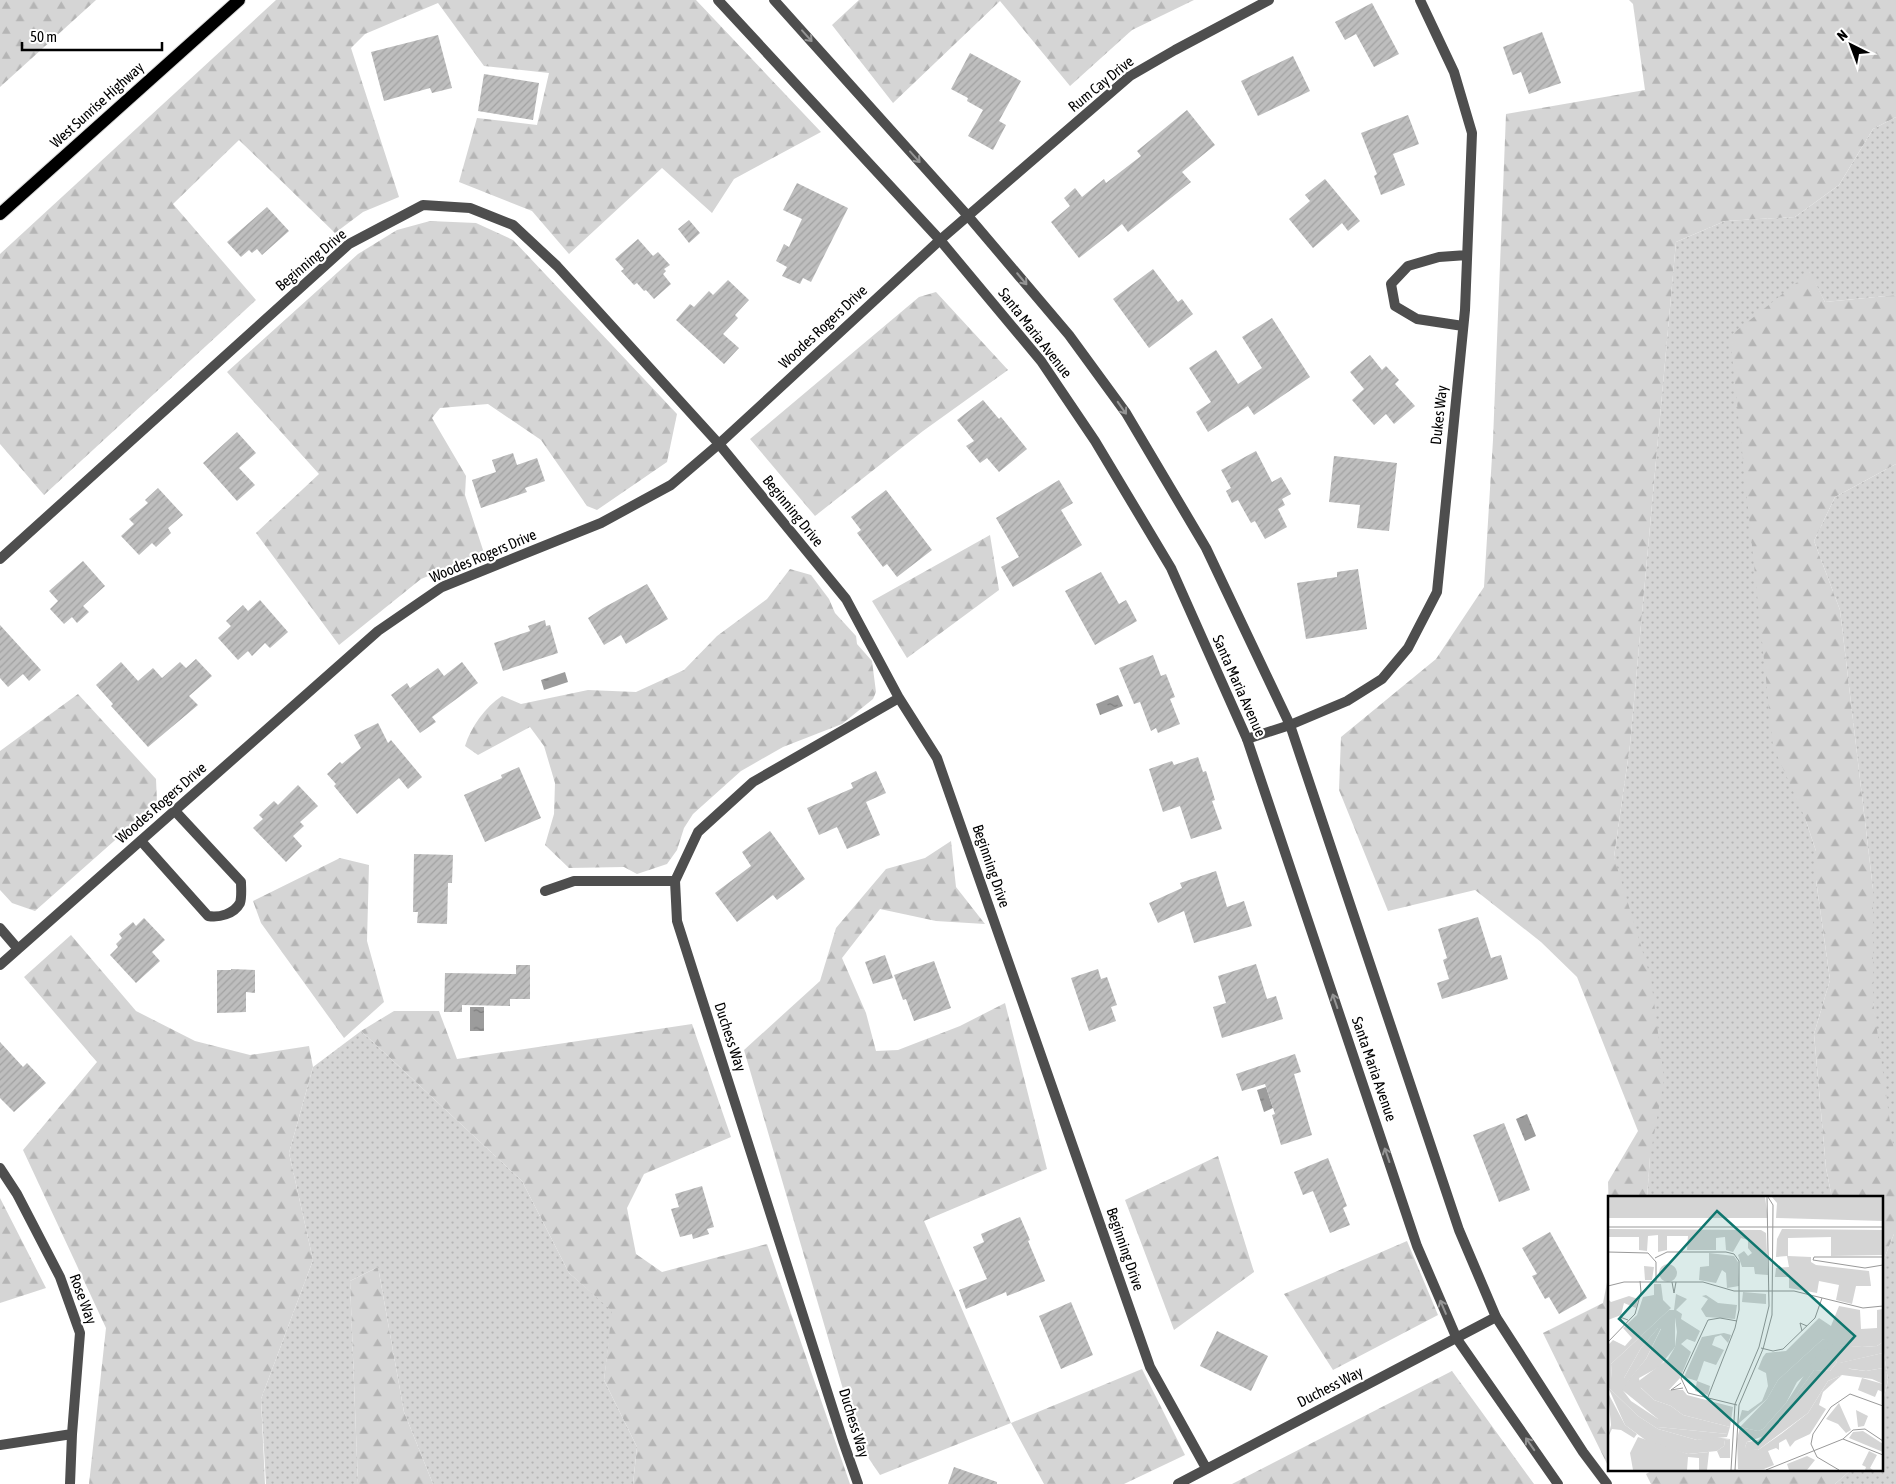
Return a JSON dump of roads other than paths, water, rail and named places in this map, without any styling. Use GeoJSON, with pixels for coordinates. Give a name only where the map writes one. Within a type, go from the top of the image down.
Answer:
{"type":"FeatureCollection","features":[{"type":"Feature","properties":{"kind":"main road","name":"West Sunrise Highway"},"geometry":{"type":"LineString","coordinates":[[0,214],[238,0]]}},
{"type":"Feature","properties":{"kind":"street","name":"Santa Maria Avenue"},"geometry":{"type":"LineString","coordinates":[[718,0],[940,240],[1041,361],[1095,441],[1171,568],[1248,739],[1417,1246],[1457,1339],[1558,1484]]}},
{"type":"Feature","properties":{"kind":"street","name":"Santa Maria Avenue"},"geometry":{"type":"LineString","coordinates":[[774,0],[968,216],[1070,335],[1126,413],[1206,548],[1290,725],[1459,1230],[1496,1317],[1583,1452],[1607,1484]]}},
{"type":"Feature","properties":{"kind":"street","name":"Rum Cay Drive"},"geometry":{"type":"LineString","coordinates":[[968,216],[1130,76],[1269,0]]}},
{"type":"Feature","properties":{"kind":"street","name":"Dukes Way"},"geometry":{"type":"LineString","coordinates":[[1248,739],[1290,725],[1347,700],[1382,678],[1408,648],[1437,592],[1463,326],[1472,133],[1454,72],[1420,0]]}},
{"type":"Feature","properties":{"kind":"street","name":"Beginning Drive"},"geometry":{"type":"LineString","coordinates":[[0,559],[348,244],[423,205],[470,208],[513,225],[557,266],[718,444],[846,599],[899,698],[937,758],[1150,1367],[1206,1468]]}},
{"type":"Feature","properties":{"kind":"street","name":"Woodes Rogers Drive"},"geometry":{"type":"LineString","coordinates":[[0,965],[378,631],[442,587],[601,523],[671,486],[968,216]]}},
{"type":"Feature","properties":{"kind":"street"},"geometry":{"type":"LineString","coordinates":[[1463,326],[1417,319],[1395,306],[1391,284],[1408,266],[1439,257],[1467,255]]}},
{"type":"Feature","properties":{"kind":"street","name":"Duchess Way"},"geometry":{"type":"LineString","coordinates":[[858,1484],[677,921],[675,881],[698,832],[753,782],[899,698]]}},
{"type":"Feature","properties":{"kind":"street"},"geometry":{"type":"LineString","coordinates":[[141,841],[208,916],[217,917],[234,911],[241,901],[241,882],[175,811]]}},
{"type":"Feature","properties":{"kind":"street"},"geometry":{"type":"LineString","coordinates":[[545,891],[574,881],[675,881]]}},
{"type":"Feature","properties":{"kind":"street"},"geometry":{"type":"LineString","coordinates":[[0,928],[18,949]]}},
{"type":"Feature","properties":{"kind":"street","name":"Rose Way"},"geometry":{"type":"LineString","coordinates":[[0,1168],[17,1194],[60,1277],[80,1332],[70,1484]]}},
{"type":"Feature","properties":{"kind":"street","name":"Duchess Way"},"geometry":{"type":"LineString","coordinates":[[1178,1484],[1496,1317]]}},
{"type":"Feature","properties":{"kind":"street"},"geometry":{"type":"LineString","coordinates":[[0,1445],[72,1434]]}},
{"type":"Feature","properties":{"kind":"water"},"geometry":{"type":"Polygon","coordinates":[[[565,672],[568,682],[544,690],[541,680],[565,672]]]}},
{"type":"Feature","properties":{"kind":"water"},"geometry":{"type":"Polygon","coordinates":[[[1118,695],[1123,706],[1100,715],[1096,704],[1118,695]]]}},
{"type":"Feature","properties":{"kind":"water"},"geometry":{"type":"Polygon","coordinates":[[[470,1007],[484,1007],[484,1031],[470,1031],[470,1007]]]}},
{"type":"Feature","properties":{"kind":"water"},"geometry":{"type":"Polygon","coordinates":[[[1266,1087],[1273,1108],[1264,1112],[1257,1090],[1266,1087]]]}},
{"type":"Feature","properties":{"kind":"water"},"geometry":{"type":"Polygon","coordinates":[[[1527,1114],[1536,1136],[1525,1141],[1516,1119],[1527,1114]]]}}]}
